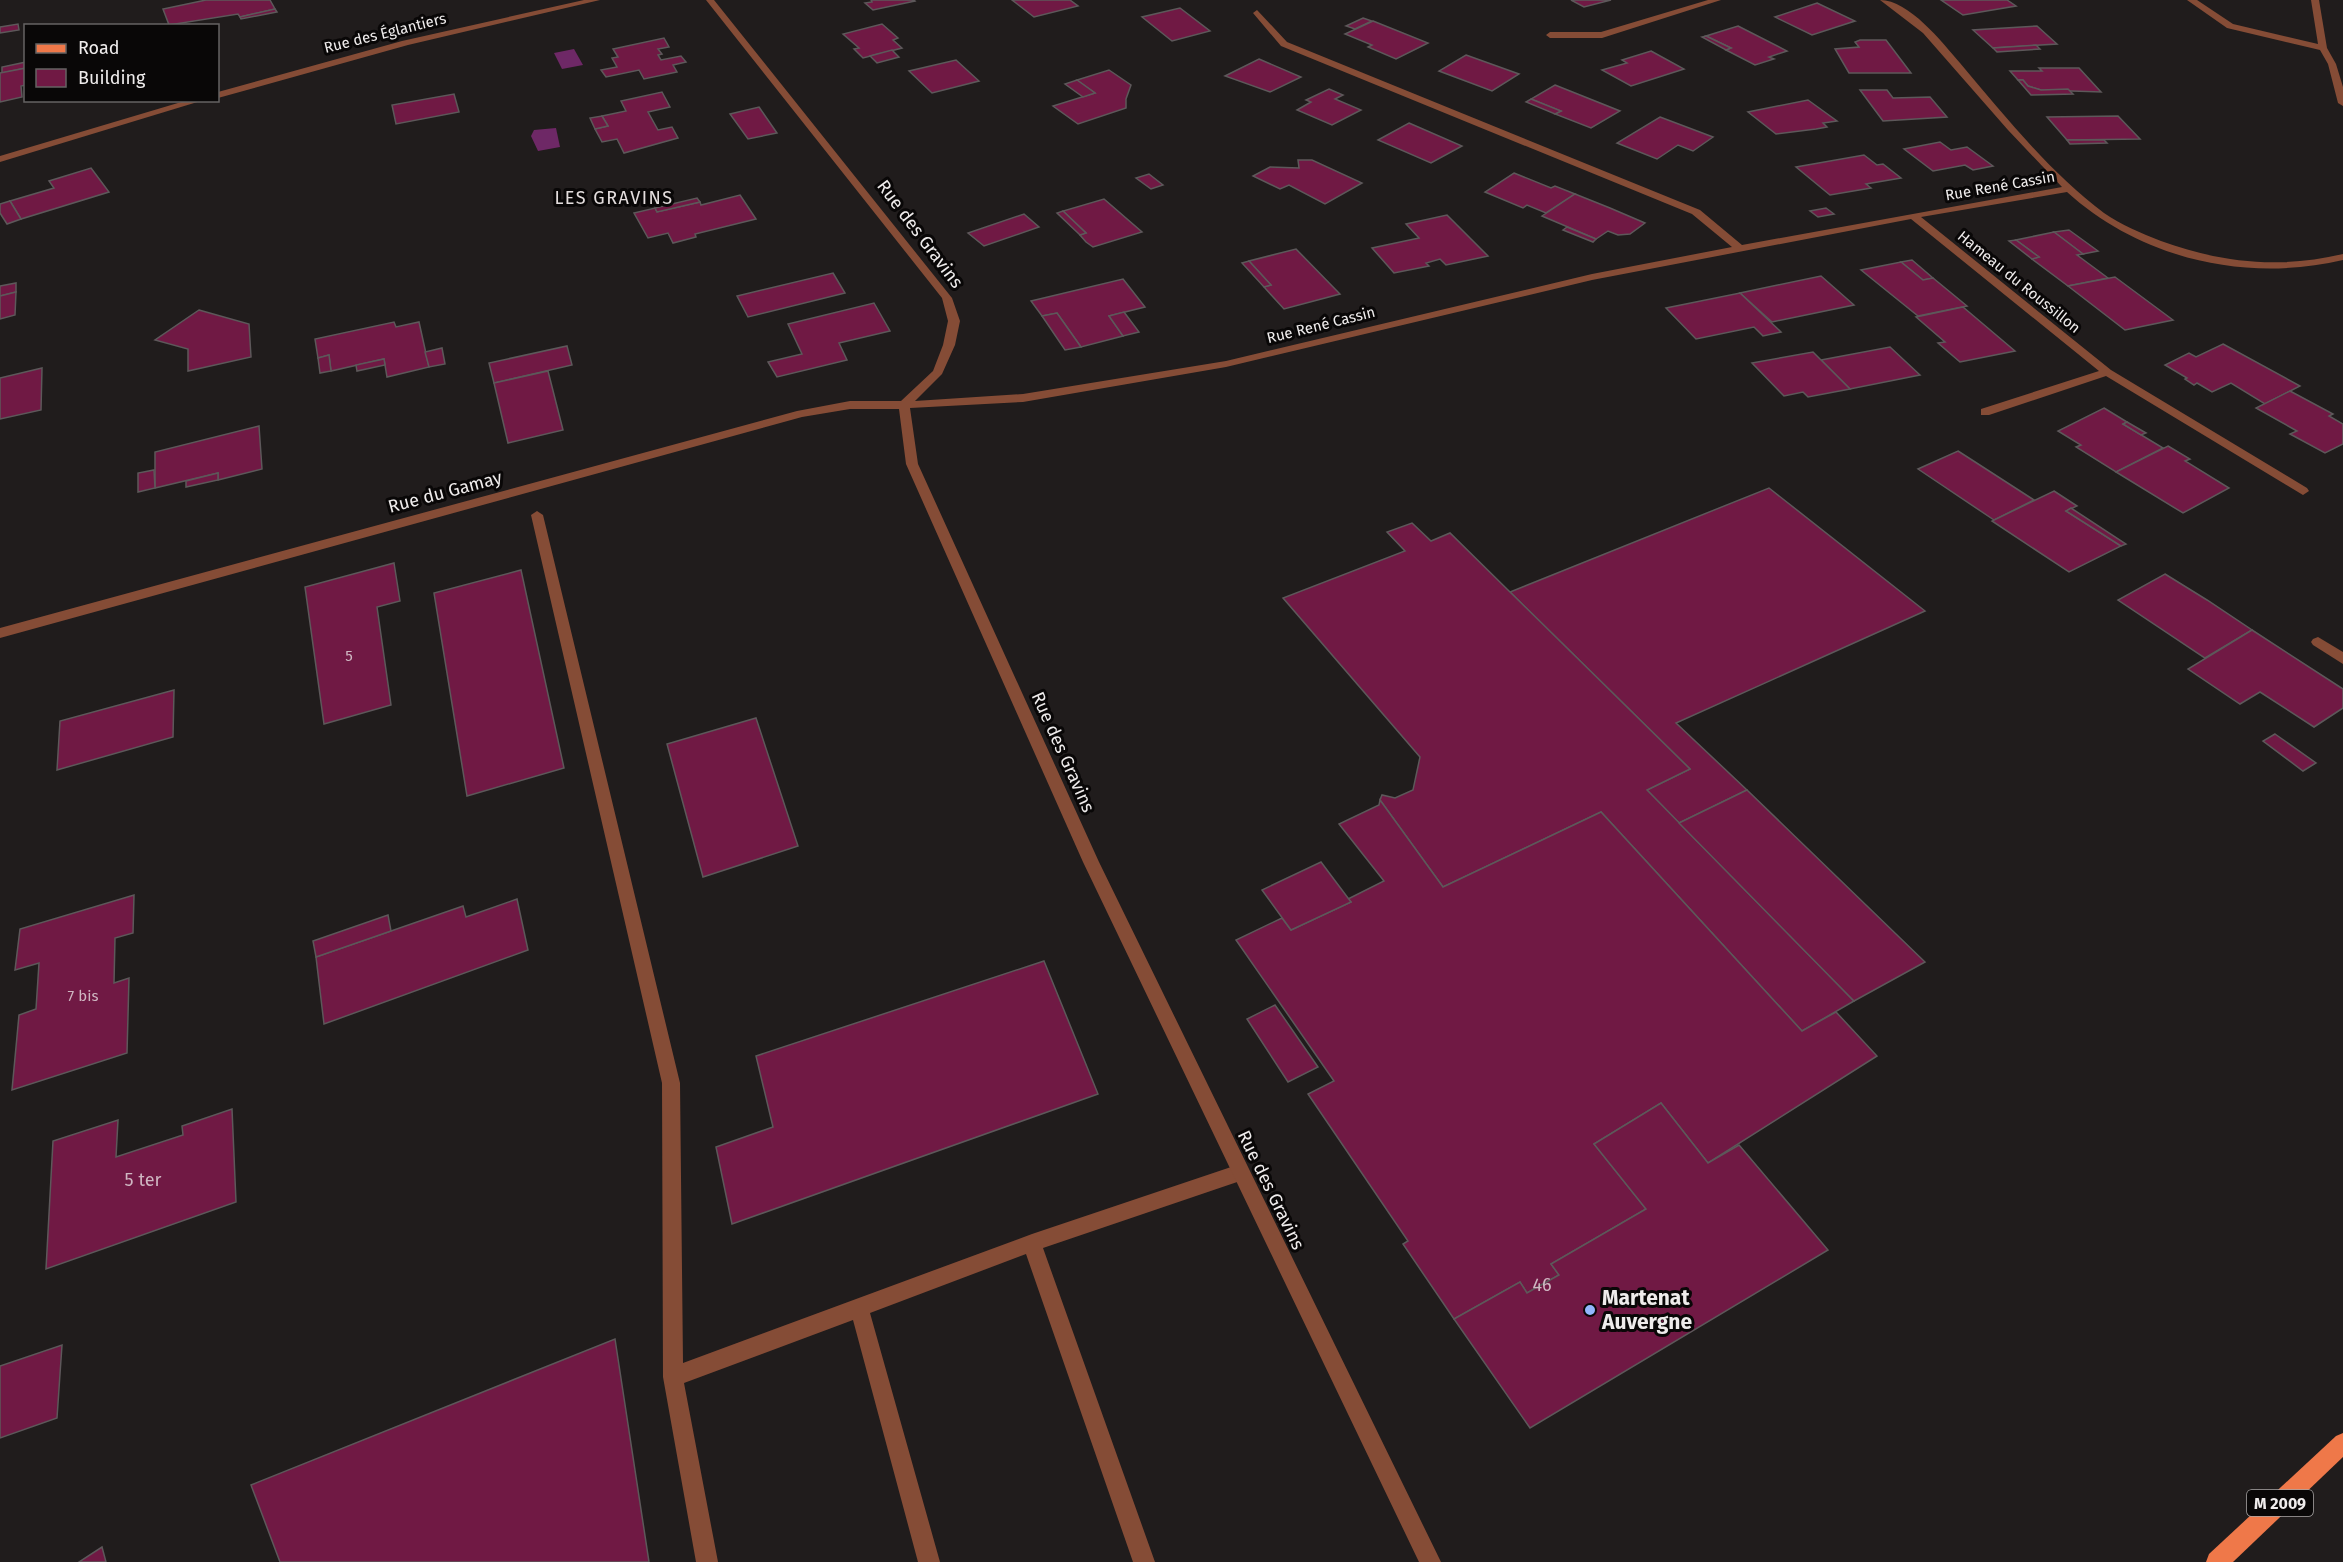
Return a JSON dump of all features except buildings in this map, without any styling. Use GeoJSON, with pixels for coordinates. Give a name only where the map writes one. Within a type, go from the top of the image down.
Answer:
{"type":"FeatureCollection","features":[{"type":"Feature","properties":{"kind":"main road","name":"M 2009"},"geometry":{"type":"LineString","coordinates":[[2217,1562],[2343,1443]]}},
{"type":"Feature","properties":{"kind":"street","name":"Rue des Églantiers"},"geometry":{"type":"LineString","coordinates":[[219,95],[304,69],[427,37],[596,0]]}},
{"type":"Feature","properties":{"kind":"street","name":"Rue des Gravins"},"geometry":{"type":"LineString","coordinates":[[710,0],[946,298],[954,321],[949,345],[938,372],[904,405],[912,464],[1091,862],[1430,1562]]}},
{"type":"Feature","properties":{"kind":"street"},"geometry":{"type":"LineString","coordinates":[[1550,35],[1602,35],[1717,0]]}},
{"type":"Feature","properties":{"kind":"street","name":"Rue René Cassin"},"geometry":{"type":"LineString","coordinates":[[1884,0],[1901,9],[1922,27],[2029,149],[2072,188]]}},
{"type":"Feature","properties":{"kind":"street"},"geometry":{"type":"LineString","coordinates":[[2191,0],[2230,26],[2323,48]]}},
{"type":"Feature","properties":{"kind":"street"},"geometry":{"type":"LineString","coordinates":[[2315,0],[2323,48],[2332,64],[2343,103]]}},
{"type":"Feature","properties":{"kind":"street"},"geometry":{"type":"LineString","coordinates":[[1257,13],[1284,44],[1696,212],[1741,249]]}},
{"type":"Feature","properties":{"kind":"street"},"geometry":{"type":"LineString","coordinates":[[0,159],[193,102]]}},
{"type":"Feature","properties":{"kind":"street","name":"Rue René Cassin"},"geometry":{"type":"LineString","coordinates":[[904,405],[1023,398],[1226,364],[1592,277],[2072,188]]}},
{"type":"Feature","properties":{"kind":"street"},"geometry":{"type":"LineString","coordinates":[[2072,188],[2101,215],[2128,231],[2191,256],[2232,264],[2276,268],[2316,265],[2343,257]]}},
{"type":"Feature","properties":{"kind":"street","name":"Hameau du Roussillon"},"geometry":{"type":"LineString","coordinates":[[1913,216],[2107,372],[2303,491]]}},
{"type":"Feature","properties":{"kind":"street"},"geometry":{"type":"LineString","coordinates":[[1984,412],[2107,372]]}},
{"type":"Feature","properties":{"kind":"street","name":"Rue du Gamay"},"geometry":{"type":"LineString","coordinates":[[0,633],[801,414],[850,405],[904,405]]}},
{"type":"Feature","properties":{"kind":"street"},"geometry":{"type":"LineString","coordinates":[[537,514],[671,1083],[673,1377],[707,1562]]}},
{"type":"Feature","properties":{"kind":"street"},"geometry":{"type":"LineString","coordinates":[[2318,642],[2343,660]]}},
{"type":"Feature","properties":{"kind":"street"},"geometry":{"type":"LineString","coordinates":[[673,1377],[1032,1243],[1240,1173]]}},
{"type":"Feature","properties":{"kind":"street"},"geometry":{"type":"LineString","coordinates":[[1032,1243],[1144,1562]]}},
{"type":"Feature","properties":{"kind":"street"},"geometry":{"type":"LineString","coordinates":[[859,1307],[929,1562]]}},
{"type":"Feature","properties":{"kind":"shaded area"},"geometry":{"type":"Polygon","coordinates":[[[574,49],[583,65],[562,69],[554,53],[574,49]]]}},
{"type":"Feature","properties":{"kind":"shaded area"},"geometry":{"type":"Polygon","coordinates":[[[556,128],[560,147],[538,151],[531,136],[534,130],[556,128]]]}},
{"type":"Feature","properties":{"kind":"place","name":"Martenat Auvergne"},"geometry":{"type":"Point","coordinates":[1590,1310]}},
{"type":"Feature","properties":{"kind":"district","name":"LES GRAVINS"},"geometry":{"type":"Point","coordinates":[614,198]}}]}
